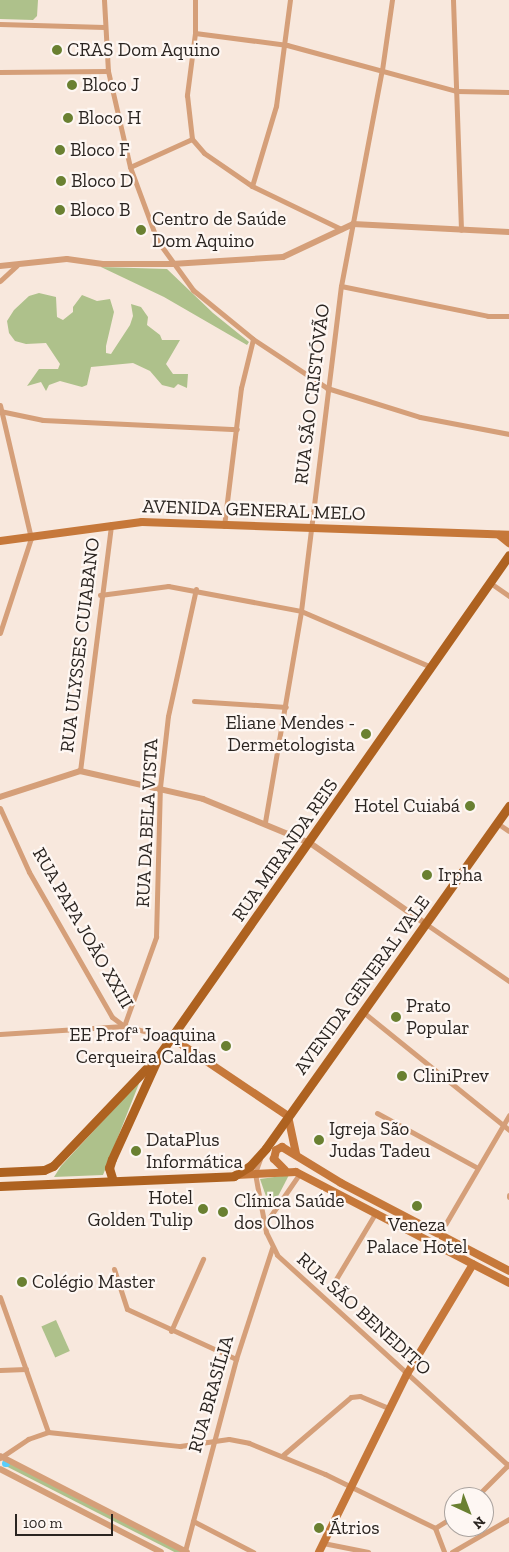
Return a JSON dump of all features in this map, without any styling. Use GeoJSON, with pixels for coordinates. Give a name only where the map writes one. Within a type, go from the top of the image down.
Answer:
{"type":"FeatureCollection","features":[{"type":"Feature","properties":{"kind":"main road","name":"AVENIDA GENERAL MELO"},"geometry":{"type":"LineString","coordinates":[[0,541],[31,538],[111,524],[509,535]]}},
{"type":"Feature","properties":{"kind":"main road"},"geometry":{"type":"LineString","coordinates":[[499,535],[509,543]]}},
{"type":"Feature","properties":{"kind":"main road","name":"RUA MIRANDA REIS"},"geometry":{"type":"LineString","coordinates":[[159,1055],[310,843],[488,582],[509,555]]}},
{"type":"Feature","properties":{"kind":"main road","name":"AVENIDA GENERAL VALE"},"geometry":{"type":"LineString","coordinates":[[234,1176],[262,1154],[509,806]]}},
{"type":"Feature","properties":{"kind":"main road","name":"RUA PAPA JOÃO XXIII"},"geometry":{"type":"LineString","coordinates":[[172,1038],[288,1116]]}},
{"type":"Feature","properties":{"kind":"main road"},"geometry":{"type":"LineString","coordinates":[[0,1172],[44,1170],[59,1161],[159,1055]]}},
{"type":"Feature","properties":{"kind":"main road"},"geometry":{"type":"LineString","coordinates":[[113,1181],[109,1168],[112,1159],[159,1055]]}},
{"type":"Feature","properties":{"kind":"main road"},"geometry":{"type":"LineString","coordinates":[[288,1116],[297,1156]]}},
{"type":"Feature","properties":{"kind":"main road"},"geometry":{"type":"LineString","coordinates":[[285,1170],[275,1162],[276,1150],[284,1147],[439,1235],[509,1271]]}},
{"type":"Feature","properties":{"kind":"main road"},"geometry":{"type":"LineString","coordinates":[[0,1186],[234,1176],[285,1170],[300,1173],[376,1212],[509,1285]]}},
{"type":"Feature","properties":{"kind":"main road"},"geometry":{"type":"LineString","coordinates":[[319,1552],[408,1374],[473,1264],[479,1261],[509,1271]]}},
{"type":"Feature","properties":{"kind":"street"},"geometry":{"type":"LineString","coordinates":[[104,0],[104,28],[108,71],[130,167],[157,240],[172,264],[194,290],[253,339],[326,388],[420,417],[509,434]]}},
{"type":"Feature","properties":{"kind":"street"},"geometry":{"type":"LineString","coordinates":[[196,0],[195,33],[187,95],[192,139],[204,153],[252,186],[341,228]]}},
{"type":"Feature","properties":{"kind":"street"},"geometry":{"type":"LineString","coordinates":[[252,186],[276,106],[286,45],[290,0]]}},
{"type":"Feature","properties":{"kind":"street","name":"RUA SÃO CRISTÓVÃO"},"geometry":{"type":"LineString","coordinates":[[265,822],[301,612],[326,388],[341,286],[382,70],[392,0]]}},
{"type":"Feature","properties":{"kind":"street"},"geometry":{"type":"LineString","coordinates":[[453,0],[461,230]]}},
{"type":"Feature","properties":{"kind":"street"},"geometry":{"type":"LineString","coordinates":[[0,24],[104,28]]}},
{"type":"Feature","properties":{"kind":"street"},"geometry":{"type":"LineString","coordinates":[[195,33],[286,45],[456,91],[509,92]]}},
{"type":"Feature","properties":{"kind":"street"},"geometry":{"type":"LineString","coordinates":[[0,72],[108,71]]}},
{"type":"Feature","properties":{"kind":"street"},"geometry":{"type":"LineString","coordinates":[[130,167],[192,139]]}},
{"type":"Feature","properties":{"kind":"street"},"geometry":{"type":"LineString","coordinates":[[0,266],[67,259],[103,264],[172,264],[283,257],[353,224],[509,232]]}},
{"type":"Feature","properties":{"kind":"street"},"geometry":{"type":"LineString","coordinates":[[0,280],[17,265]]}},
{"type":"Feature","properties":{"kind":"street"},"geometry":{"type":"LineString","coordinates":[[341,286],[488,316],[509,316]]}},
{"type":"Feature","properties":{"kind":"street"},"geometry":{"type":"LineString","coordinates":[[224,526],[242,388],[253,339]]}},
{"type":"Feature","properties":{"kind":"street"},"geometry":{"type":"LineString","coordinates":[[0,405],[31,538],[0,633]]}},
{"type":"Feature","properties":{"kind":"street"},"geometry":{"type":"LineString","coordinates":[[1,412],[43,420],[237,429]]}},
{"type":"Feature","properties":{"kind":"street","name":"RUA ULYSSES CUIABANO"},"geometry":{"type":"LineString","coordinates":[[80,771],[100,595],[111,524]]}},
{"type":"Feature","properties":{"kind":"street"},"geometry":{"type":"LineString","coordinates":[[488,582],[509,596]]}},
{"type":"Feature","properties":{"kind":"street"},"geometry":{"type":"LineString","coordinates":[[100,595],[168,586],[196,589],[301,612],[430,667]]}},
{"type":"Feature","properties":{"kind":"street","name":"RUA DA BELA VISTA"},"geometry":{"type":"LineString","coordinates":[[124,1026],[156,937],[160,787],[168,716],[196,589]]}},
{"type":"Feature","properties":{"kind":"street"},"geometry":{"type":"LineString","coordinates":[[194,701],[286,707]]}},
{"type":"Feature","properties":{"kind":"street"},"geometry":{"type":"LineString","coordinates":[[0,797],[80,771],[160,787],[265,822],[310,843],[509,980]]}},
{"type":"Feature","properties":{"kind":"street","name":"RUA PAPA JOÃO XXIII"},"geometry":{"type":"LineString","coordinates":[[0,808],[29,872],[112,1017],[124,1026],[172,1038]]}},
{"type":"Feature","properties":{"kind":"street"},"geometry":{"type":"LineString","coordinates":[[497,823],[509,831]]}},
{"type":"Feature","properties":{"kind":"street"},"geometry":{"type":"LineString","coordinates":[[363,1012],[509,1130]]}},
{"type":"Feature","properties":{"kind":"street"},"geometry":{"type":"LineString","coordinates":[[0,1034],[124,1026]]}},
{"type":"Feature","properties":{"kind":"street"},"geometry":{"type":"LineString","coordinates":[[377,1113],[476,1167]]}},
{"type":"Feature","properties":{"kind":"street"},"geometry":{"type":"LineString","coordinates":[[439,1235],[476,1167],[509,1115]]}},
{"type":"Feature","properties":{"kind":"street"},"geometry":{"type":"LineString","coordinates":[[255,1173],[262,1154]]}},
{"type":"Feature","properties":{"kind":"street","name":"RUA SÃO BENEDITO"},"geometry":{"type":"LineString","coordinates":[[255,1173],[265,1224],[272,1248],[509,1465]]}},
{"type":"Feature","properties":{"kind":"street"},"geometry":{"type":"LineString","coordinates":[[265,1224],[300,1173]]}},
{"type":"Feature","properties":{"kind":"street"},"geometry":{"type":"LineString","coordinates":[[330,1289],[376,1212]]}},
{"type":"Feature","properties":{"kind":"street","name":"RUA BRASÍLIA"},"geometry":{"type":"LineString","coordinates":[[186,1552],[212,1442],[236,1359],[272,1248]]}},
{"type":"Feature","properties":{"kind":"street"},"geometry":{"type":"LineString","coordinates":[[171,1331],[203,1259]]}},
{"type":"Feature","properties":{"kind":"street"},"geometry":{"type":"LineString","coordinates":[[114,1269],[127,1309],[171,1331],[236,1359]]}},
{"type":"Feature","properties":{"kind":"street"},"geometry":{"type":"LineString","coordinates":[[0,1297],[48,1432]]}},
{"type":"Feature","properties":{"kind":"street"},"geometry":{"type":"LineString","coordinates":[[0,1370],[26,1369]]}},
{"type":"Feature","properties":{"kind":"street"},"geometry":{"type":"LineString","coordinates":[[283,1455],[351,1397],[360,1396],[390,1409]]}},
{"type":"Feature","properties":{"kind":"street"},"geometry":{"type":"LineString","coordinates":[[186,1552],[1,1457],[28,1438],[48,1432],[180,1446],[229,1439],[283,1455],[435,1528],[444,1552]]}},
{"type":"Feature","properties":{"kind":"street"},"geometry":{"type":"LineString","coordinates":[[486,1487],[509,1465]]}},
{"type":"Feature","properties":{"kind":"street"},"geometry":{"type":"LineString","coordinates":[[0,1469],[161,1552]]}},
{"type":"Feature","properties":{"kind":"street"},"geometry":{"type":"LineString","coordinates":[[452,1552],[509,1519]]}},
{"type":"Feature","properties":{"kind":"street"},"geometry":{"type":"LineString","coordinates":[[193,1521],[253,1552]]}},
{"type":"Feature","properties":{"kind":"street"},"geometry":{"type":"LineString","coordinates":[[435,1528],[444,1522]]}},
{"type":"Feature","properties":{"kind":"street"},"geometry":{"type":"LineString","coordinates":[[323,1543],[368,1552]]}},
{"type":"Feature","properties":{"kind":"green space"},"geometry":{"type":"Polygon","coordinates":[[[0,0],[38,0],[37,16],[33,20],[0,19],[0,0]]]}},
{"type":"Feature","properties":{"kind":"green space"},"geometry":{"type":"Polygon","coordinates":[[[101,267],[167,269],[213,313],[249,342],[247,345],[164,297],[101,267]]]}},
{"type":"Feature","properties":{"kind":"green space"},"geometry":{"type":"Polygon","coordinates":[[[39,293],[56,297],[57,317],[63,320],[73,312],[73,307],[82,295],[97,301],[110,299],[114,312],[106,353],[111,354],[130,325],[133,316],[131,304],[141,307],[148,317],[147,325],[160,335],[162,340],[180,340],[166,364],[173,374],[188,374],[187,388],[178,384],[174,388],[162,385],[150,371],[133,363],[91,367],[87,385],[82,387],[60,381],[49,385],[46,391],[41,382],[27,386],[39,369],[58,369],[60,364],[46,343],[26,344],[15,341],[9,333],[7,321],[14,310],[29,296],[39,293]]]}},
{"type":"Feature","properties":{"kind":"green space"},"geometry":{"type":"Polygon","coordinates":[[[140,1081],[103,1175],[54,1177],[61,1166],[140,1081]]]}},
{"type":"Feature","properties":{"kind":"green space"},"geometry":{"type":"Polygon","coordinates":[[[289,1175],[274,1204],[269,1205],[260,1179],[289,1175]]]}},
{"type":"Feature","properties":{"kind":"green space"},"geometry":{"type":"Polygon","coordinates":[[[56,1320],[70,1351],[55,1358],[41,1327],[56,1320]]]}},
{"type":"Feature","properties":{"kind":"green space"},"geometry":{"type":"Polygon","coordinates":[[[7,1460],[185,1551],[174,1552],[4,1465],[7,1460]]]}},
{"type":"Feature","properties":{"kind":"place","name":"CRAS Dom Aquino"},"geometry":{"type":"Point","coordinates":[57,50]}},
{"type":"Feature","properties":{"kind":"place","name":"Bloco J"},"geometry":{"type":"Point","coordinates":[72,85]}},
{"type":"Feature","properties":{"kind":"place","name":"Bloco H"},"geometry":{"type":"Point","coordinates":[68,118]}},
{"type":"Feature","properties":{"kind":"place","name":"Bloco F"},"geometry":{"type":"Point","coordinates":[60,150]}},
{"type":"Feature","properties":{"kind":"place","name":"Bloco D"},"geometry":{"type":"Point","coordinates":[61,181]}},
{"type":"Feature","properties":{"kind":"place","name":"Bloco B"},"geometry":{"type":"Point","coordinates":[60,210]}},
{"type":"Feature","properties":{"kind":"place","name":"Centro de Saúde Dom Aquino"},"geometry":{"type":"Point","coordinates":[141,230]}},
{"type":"Feature","properties":{"kind":"place","name":"Eliane Mendes - Dermetologista"},"geometry":{"type":"Point","coordinates":[366,734]}},
{"type":"Feature","properties":{"kind":"place","name":"Hotel Cuiabá"},"geometry":{"type":"Point","coordinates":[470,806]}},
{"type":"Feature","properties":{"kind":"place","name":"Irpha"},"geometry":{"type":"Point","coordinates":[427,875]}},
{"type":"Feature","properties":{"kind":"place","name":"Prato Popular"},"geometry":{"type":"Point","coordinates":[396,1017]}},
{"type":"Feature","properties":{"kind":"place","name":"EE Profª Joaquina Cerqueira Caldas"},"geometry":{"type":"Point","coordinates":[226,1046]}},
{"type":"Feature","properties":{"kind":"place","name":"CliniPrev"},"geometry":{"type":"Point","coordinates":[402,1076]}},
{"type":"Feature","properties":{"kind":"place","name":"Igreja São Judas Tadeu"},"geometry":{"type":"Point","coordinates":[319,1140]}},
{"type":"Feature","properties":{"kind":"place","name":"DataPlus Informática"},"geometry":{"type":"Point","coordinates":[136,1151]}},
{"type":"Feature","properties":{"kind":"place","name":"Veneza Palace Hotel"},"geometry":{"type":"Point","coordinates":[417,1206]}},
{"type":"Feature","properties":{"kind":"place","name":"Hotel Golden Tulip"},"geometry":{"type":"Point","coordinates":[203,1209]}},
{"type":"Feature","properties":{"kind":"place","name":"Clínica Saúde dos Olhos"},"geometry":{"type":"Point","coordinates":[223,1212]}},
{"type":"Feature","properties":{"kind":"place","name":"Colégio Master"},"geometry":{"type":"Point","coordinates":[22,1282]}},
{"type":"Feature","properties":{"kind":"place","name":"Átrios"},"geometry":{"type":"Point","coordinates":[319,1528]}}]}
